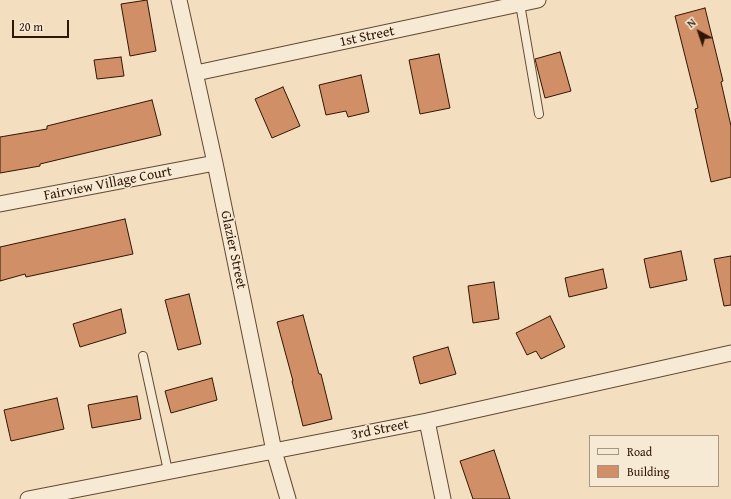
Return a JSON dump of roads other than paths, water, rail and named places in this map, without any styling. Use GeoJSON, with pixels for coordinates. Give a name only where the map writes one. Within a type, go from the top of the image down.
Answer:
{"type":"FeatureCollection","features":[{"type":"Feature","properties":{"kind":"street","name":"Glazier Street"},"geometry":{"type":"LineString","coordinates":[[179,0],[215,163],[274,451],[288,499]]}},
{"type":"Feature","properties":{"kind":"street","name":"1st Street"},"geometry":{"type":"LineString","coordinates":[[196,73],[366,38],[538,0]]}},
{"type":"Feature","properties":{"kind":"street","name":"Fairview Village Court"},"geometry":{"type":"LineString","coordinates":[[0,204],[215,163]]}},
{"type":"Feature","properties":{"kind":"street","name":"3rd Street"},"geometry":{"type":"LineString","coordinates":[[28,499],[427,422],[731,353]]}},
{"type":"Feature","properties":{"kind":"street"},"geometry":{"type":"LineString","coordinates":[[427,422],[443,499]]}},
{"type":"Feature","properties":{"kind":"lane"},"geometry":{"type":"LineString","coordinates":[[520,4],[539,114]]}},
{"type":"Feature","properties":{"kind":"lane"},"geometry":{"type":"LineString","coordinates":[[143,356],[168,472]]}}]}
